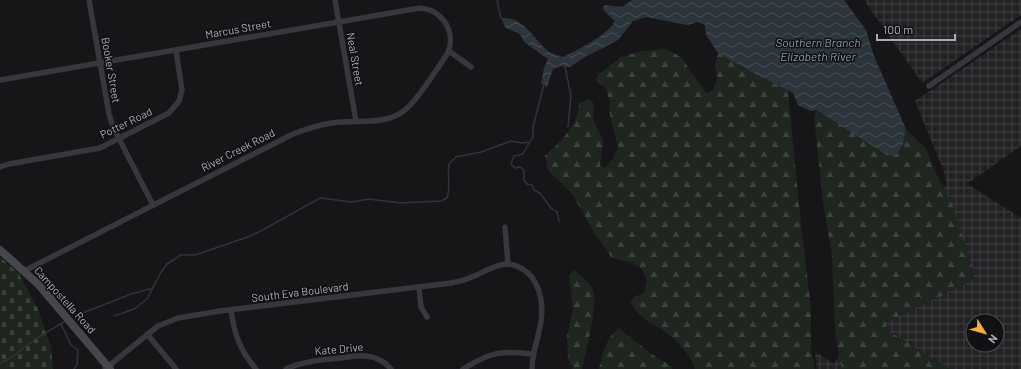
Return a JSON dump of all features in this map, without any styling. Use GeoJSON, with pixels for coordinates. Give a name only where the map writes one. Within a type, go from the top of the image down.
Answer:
{"type":"FeatureCollection","features":[{"type":"Feature","properties":{"kind":"main road","name":"Campostella Road"},"geometry":{"type":"LineString","coordinates":[[0,250],[24,271],[52,301],[107,368]]}},
{"type":"Feature","properties":{"kind":"street","name":"Booker Street"},"geometry":{"type":"LineString","coordinates":[[89,0],[99,63],[113,127],[153,205]]}},
{"type":"Feature","properties":{"kind":"street","name":"Neal Street"},"geometry":{"type":"LineString","coordinates":[[335,0],[356,121]]}},
{"type":"Feature","properties":{"kind":"street","name":"Marcus Street"},"geometry":{"type":"LineString","coordinates":[[0,80],[424,8],[438,14],[445,21],[449,28],[451,38],[449,51]]}},
{"type":"Feature","properties":{"kind":"street"},"geometry":{"type":"LineString","coordinates":[[929,86],[1021,22]]}},
{"type":"Feature","properties":{"kind":"street","name":"Potter Road"},"geometry":{"type":"LineString","coordinates":[[0,166],[100,148],[169,113],[176,107],[182,90],[176,50]]}},
{"type":"Feature","properties":{"kind":"street"},"geometry":{"type":"LineString","coordinates":[[449,51],[471,67]]}},
{"type":"Feature","properties":{"kind":"street","name":"River Creek Road"},"geometry":{"type":"LineString","coordinates":[[24,271],[293,134],[320,125],[356,121],[380,121],[399,114],[406,110],[412,103],[449,51]]}},
{"type":"Feature","properties":{"kind":"street"},"geometry":{"type":"LineString","coordinates":[[505,227],[508,264],[518,266],[535,282],[541,302],[542,318],[533,354],[532,369]]}},
{"type":"Feature","properties":{"kind":"street","name":"South Eva Boulevard"},"geometry":{"type":"LineString","coordinates":[[107,368],[158,326],[178,318],[460,281],[508,264]]}},
{"type":"Feature","properties":{"kind":"street"},"geometry":{"type":"LineString","coordinates":[[419,287],[421,307],[427,317]]}},
{"type":"Feature","properties":{"kind":"street"},"geometry":{"type":"LineString","coordinates":[[230,310],[232,325],[238,342],[244,355],[256,369]]}},
{"type":"Feature","properties":{"kind":"street"},"geometry":{"type":"LineString","coordinates":[[147,334],[176,369]]}},
{"type":"Feature","properties":{"kind":"street"},"geometry":{"type":"LineString","coordinates":[[463,369],[484,357],[500,352],[513,351],[533,354]]}},
{"type":"Feature","properties":{"kind":"street","name":"Kate Drive"},"geometry":{"type":"LineString","coordinates":[[286,369],[308,362],[362,356],[378,360],[391,369]]}},
{"type":"Feature","properties":{"kind":"shaded area"},"geometry":{"type":"Polygon","coordinates":[[[864,0],[1021,0],[1021,15],[922,83],[864,0]]]}},
{"type":"Feature","properties":{"kind":"shaded area"},"geometry":{"type":"Polygon","coordinates":[[[1021,29],[1021,146],[967,184],[1021,218],[1021,369],[817,369],[815,352],[834,364],[947,184],[943,169],[915,101],[1021,29]]]}},
{"type":"Feature","properties":{"kind":"green space"},"geometry":{"type":"Polygon","coordinates":[[[666,49],[681,57],[706,93],[713,90],[717,79],[715,64],[718,53],[788,90],[801,225],[811,307],[811,349],[815,369],[695,369],[687,353],[678,343],[662,330],[647,321],[630,303],[634,297],[644,293],[647,281],[642,269],[632,263],[612,258],[595,234],[572,194],[548,170],[545,156],[562,139],[572,126],[576,119],[579,103],[590,99],[594,104],[593,120],[603,140],[600,166],[605,168],[613,159],[618,147],[609,109],[610,101],[605,88],[596,80],[598,75],[621,57],[642,51],[666,49]]]}},
{"type":"Feature","properties":{"kind":"green space"},"geometry":{"type":"Polygon","coordinates":[[[817,110],[840,123],[903,144],[906,129],[926,148],[934,170],[953,206],[974,273],[973,280],[894,319],[886,325],[890,332],[950,369],[842,369],[835,331],[832,255],[823,203],[814,116],[817,110]]]}},
{"type":"Feature","properties":{"kind":"green space"},"geometry":{"type":"Polygon","coordinates":[[[0,257],[19,274],[37,307],[51,347],[53,369],[0,369],[0,257]]]}},
{"type":"Feature","properties":{"kind":"green space"},"geometry":{"type":"Polygon","coordinates":[[[574,270],[589,284],[593,290],[594,296],[593,316],[582,369],[571,369],[573,368],[568,359],[567,336],[573,310],[569,275],[574,270]]]}},
{"type":"Feature","properties":{"kind":"green space"},"geometry":{"type":"Polygon","coordinates":[[[619,328],[650,353],[671,366],[672,369],[599,369],[608,341],[619,328]]]}},
{"type":"Feature","properties":{"kind":"water","name":"Southern Branch Elizabeth River"},"geometry":{"type":"Polygon","coordinates":[[[632,0],[844,0],[866,30],[874,56],[906,129],[903,144],[896,155],[887,155],[817,110],[811,111],[798,105],[793,93],[718,53],[706,35],[705,25],[698,22],[687,25],[646,17],[633,21],[618,40],[585,57],[570,67],[560,66],[553,69],[547,87],[541,83],[544,68],[548,59],[524,42],[520,34],[506,28],[501,18],[516,21],[528,29],[548,51],[563,57],[592,42],[606,32],[615,21],[603,10],[604,5],[622,7],[632,0]]]}},
{"type":"Feature","properties":{"kind":"waterway"},"geometry":{"type":"LineString","coordinates":[[497,0],[501,18]]}},
{"type":"Feature","properties":{"kind":"waterway"},"geometry":{"type":"LineString","coordinates":[[565,67],[571,96],[568,127]]}},
{"type":"Feature","properties":{"kind":"waterway"},"geometry":{"type":"LineString","coordinates":[[114,316],[134,309],[147,299],[167,264],[181,255],[195,255],[245,238],[259,232],[320,198],[352,202],[369,199],[400,203],[441,201],[447,198],[449,190],[449,164],[456,157],[481,152],[511,141],[522,143],[530,142],[533,137],[533,127],[544,84]]}},
{"type":"Feature","properties":{"kind":"waterway"},"geometry":{"type":"LineString","coordinates":[[529,143],[523,154],[514,156],[511,164],[515,168],[520,167],[524,170],[524,180],[527,184],[532,185],[534,190],[540,193],[551,208],[557,212],[559,221]]}},
{"type":"Feature","properties":{"kind":"waterway"},"geometry":{"type":"LineString","coordinates":[[75,316],[131,294],[153,288]]}},
{"type":"Feature","properties":{"kind":"waterway"},"geometry":{"type":"LineString","coordinates":[[0,363],[11,358],[36,339],[64,322]]}},
{"type":"Feature","properties":{"kind":"waterway"},"geometry":{"type":"LineString","coordinates":[[61,324],[71,345],[78,350],[77,365],[74,369]]}}]}
